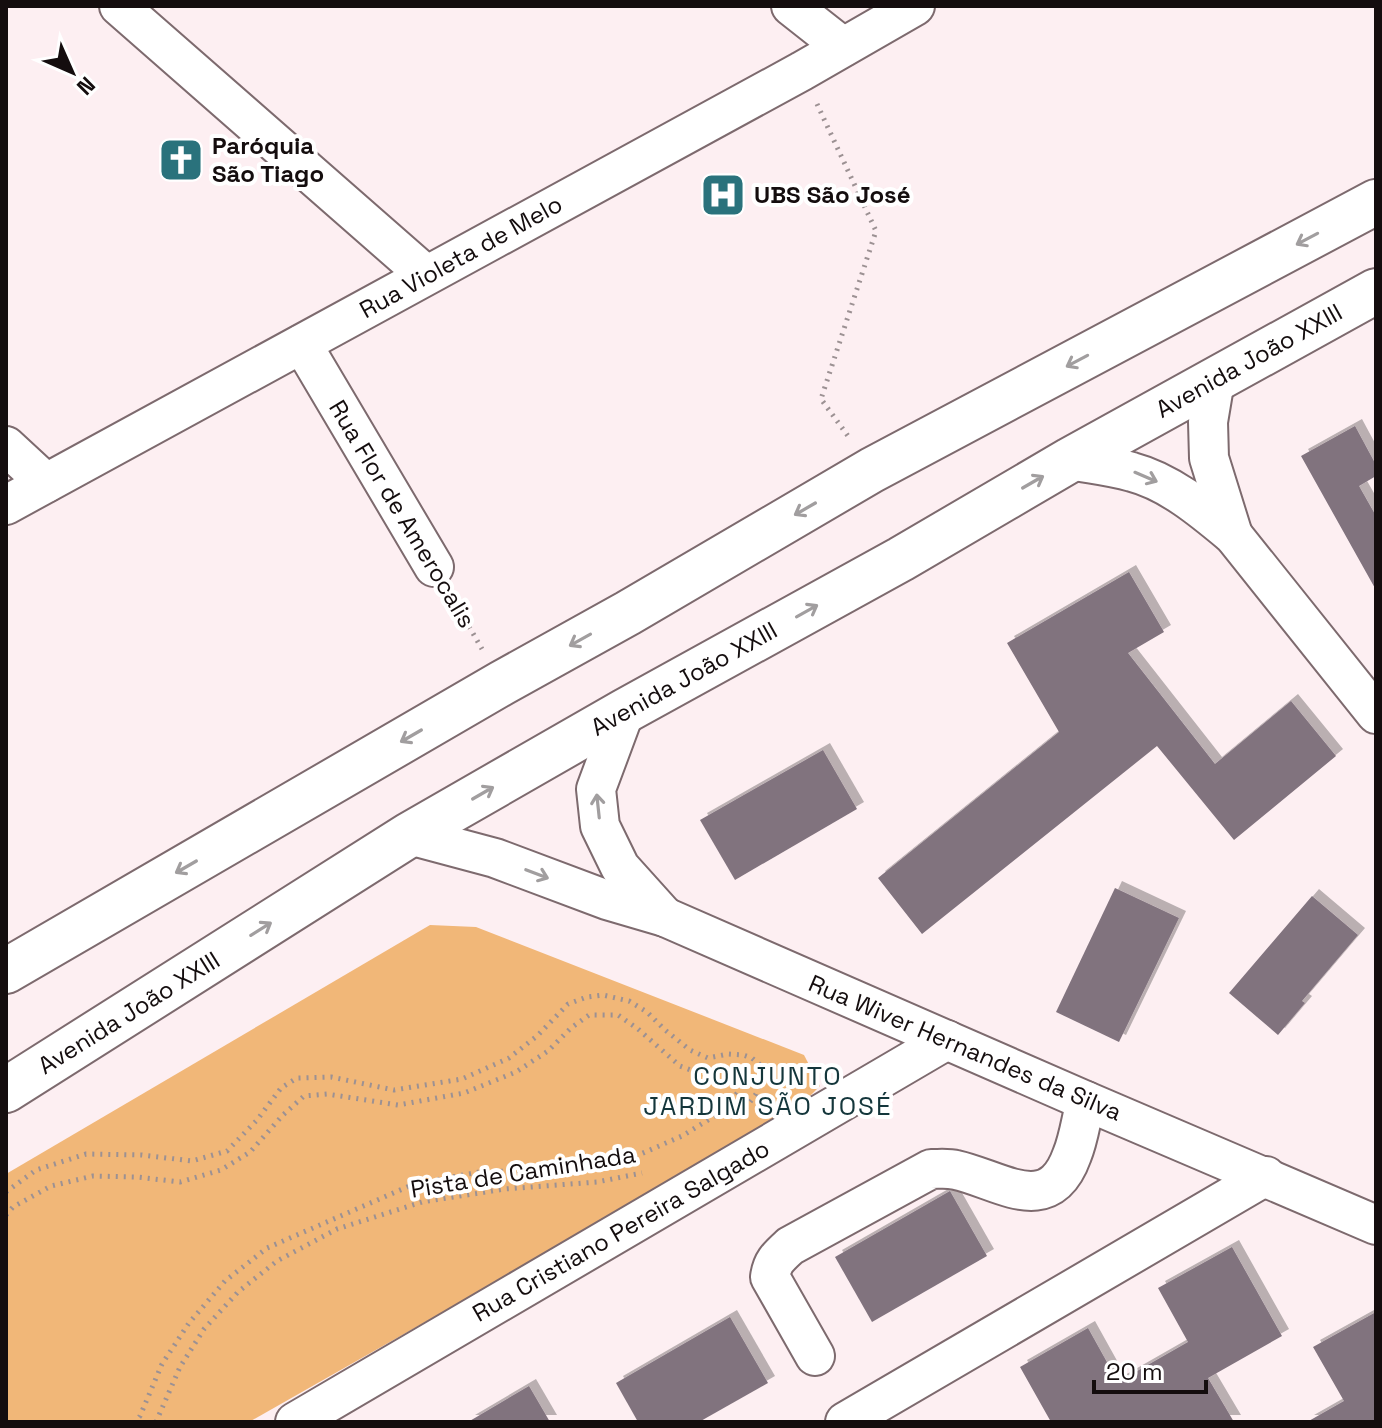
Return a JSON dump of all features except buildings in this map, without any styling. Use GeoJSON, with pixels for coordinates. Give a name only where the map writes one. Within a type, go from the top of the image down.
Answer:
{"type":"FeatureCollection","features":[{"type":"Feature","properties":{"kind":"main road"},"geometry":{"type":"LineString","coordinates":[[6,971],[872,470],[1376,202]]}},
{"type":"Feature","properties":{"kind":"main road","name":"Avenida João XXIII"},"geometry":{"type":"LineString","coordinates":[[6,1090],[409,835],[625,711],[901,559],[1070,460],[1376,291]]}},
{"type":"Feature","properties":{"kind":"street"},"geometry":{"type":"LineString","coordinates":[[119,6],[426,275]]}},
{"type":"Feature","properties":{"kind":"street"},"geometry":{"type":"LineString","coordinates":[[791,6],[843,47]]}},
{"type":"Feature","properties":{"kind":"street","name":"Rua Violeta de Melo"},"geometry":{"type":"LineString","coordinates":[[6,505],[802,71],[915,6]]}},
{"type":"Feature","properties":{"kind":"street","name":"Rua Flor de Amerocalis"},"geometry":{"type":"LineString","coordinates":[[302,344],[434,567]]}},
{"type":"Feature","properties":{"kind":"street"},"geometry":{"type":"LineString","coordinates":[[1215,380],[1208,422],[1209,458],[1233,535]]}},
{"type":"Feature","properties":{"kind":"street"},"geometry":{"type":"LineString","coordinates":[[6,446],[46,483]]}},
{"type":"Feature","properties":{"kind":"street"},"geometry":{"type":"LineString","coordinates":[[1070,460],[1134,472],[1166,486],[1233,535],[1376,714]]}},
{"type":"Feature","properties":{"kind":"street","name":"Rua Wiver Hernandes da Silva"},"geometry":{"type":"LineString","coordinates":[[625,711],[596,789],[600,826],[620,867],[665,917]]}},
{"type":"Feature","properties":{"kind":"street","name":"Rua Wiver Hernandes da Silva"},"geometry":{"type":"LineString","coordinates":[[409,835],[495,858],[607,900],[665,917],[1376,1225]]}},
{"type":"Feature","properties":{"kind":"street","name":"Rua Cristiano Pereira Salgado"},"geometry":{"type":"LineString","coordinates":[[295,1422],[947,1040]]}},
{"type":"Feature","properties":{"kind":"street"},"geometry":{"type":"LineString","coordinates":[[815,1356],[770,1277],[771,1266],[780,1255],[790,1246],[931,1169],[953,1169],[1024,1192],[1042,1191],[1060,1178],[1072,1157],[1086,1101]]}},
{"type":"Feature","properties":{"kind":"street"},"geometry":{"type":"LineString","coordinates":[[845,1422],[1266,1176]]}},
{"type":"Feature","properties":{"kind":"path"},"geometry":{"type":"LineString","coordinates":[[802,71],[876,231],[821,399],[872,470]]}},
{"type":"Feature","properties":{"kind":"path","name":"Rua Flor de Amerocalis"},"geometry":{"type":"LineString","coordinates":[[434,567],[502,683]]}},
{"type":"Feature","properties":{"kind":"path"},"geometry":{"type":"LineString","coordinates":[[6,1192],[36,1170],[86,1154],[142,1155],[192,1161],[227,1151],[257,1120],[281,1088],[297,1078],[331,1077],[394,1090],[462,1079],[509,1058],[537,1036],[568,1004],[603,995],[629,1001],[647,1012],[690,1050],[708,1058],[743,1055],[759,1064],[762,1078],[756,1094],[744,1110],[726,1125]]}},
{"type":"Feature","properties":{"kind":"path"},"geometry":{"type":"LineString","coordinates":[[6,1215],[13,1207],[51,1186],[93,1176],[180,1182],[221,1170],[250,1152],[304,1096],[327,1094],[398,1105],[464,1093],[516,1072],[548,1051],[589,1015],[618,1015],[680,1066],[696,1072],[739,1068],[744,1076],[740,1089],[726,1109],[682,1136],[627,1160],[570,1169],[479,1172],[414,1184],[267,1248],[225,1281],[189,1323],[162,1364],[135,1422]]}},
{"type":"Feature","properties":{"kind":"path","name":"Pista de Caminhada"},"geometry":{"type":"LineString","coordinates":[[156,1422],[180,1367],[204,1329],[238,1292],[277,1261],[337,1229],[422,1202],[505,1189],[597,1182],[645,1173]]}},
{"type":"Feature","properties":{"kind":"shaded area"},"geometry":{"type":"Polygon","coordinates":[[[430,925],[476,927],[804,1055],[820,1086],[793,1113],[249,1422],[6,1422],[6,1174],[430,925]]]}},
{"type":"Feature","properties":{"kind":"place","name":"Paróquia São Tiago"},"geometry":{"type":"Point","coordinates":[181,160]}},
{"type":"Feature","properties":{"kind":"place","name":"UBS São José"},"geometry":{"type":"Point","coordinates":[723,195]}},
{"type":"Feature","properties":{"kind":"district","name":"CONJUNTO JARDIM SÃO JOSÉ"},"geometry":{"type":"Point","coordinates":[768,1091]}}]}
